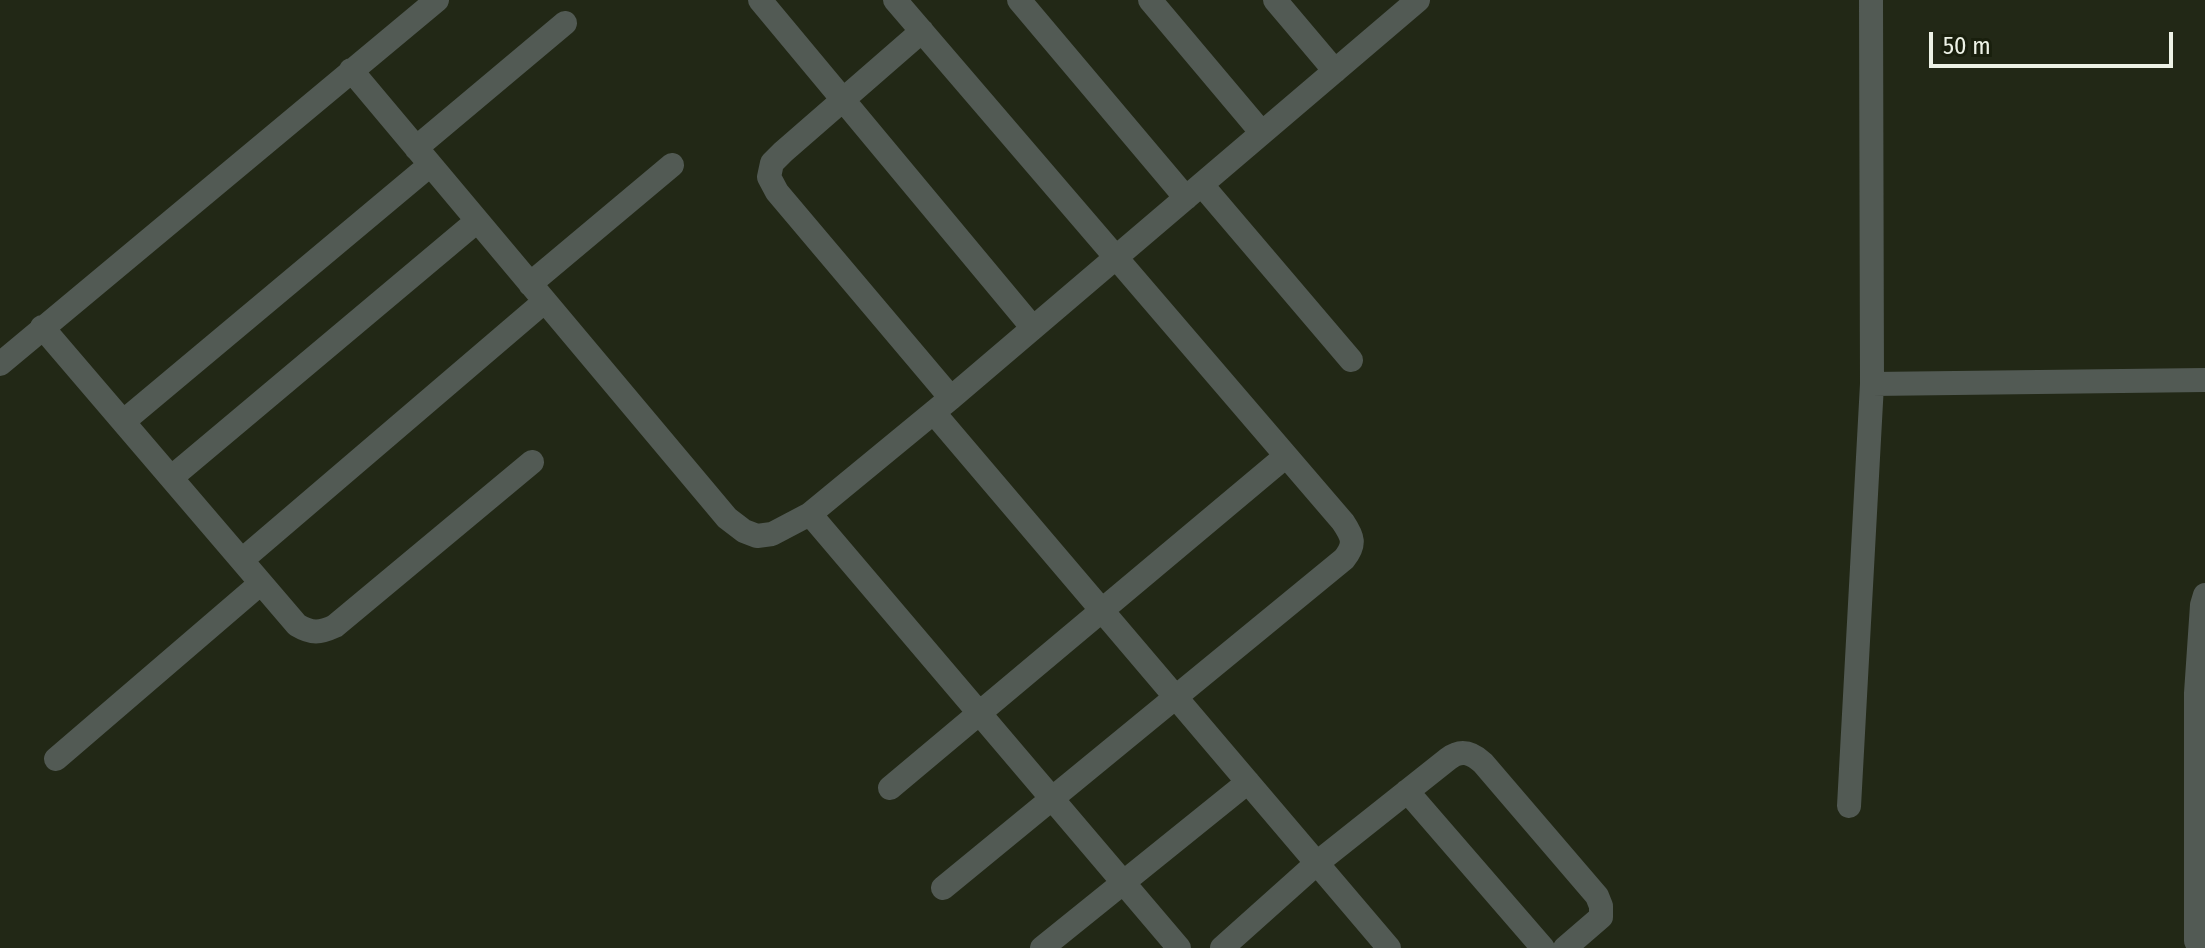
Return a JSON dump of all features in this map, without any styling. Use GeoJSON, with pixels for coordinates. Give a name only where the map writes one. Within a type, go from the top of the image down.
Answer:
{"type":"FeatureCollection","features":[{"type":"Feature","properties":{"kind":"street"},"geometry":{"type":"LineString","coordinates":[[0,364],[437,0]]}},
{"type":"Feature","properties":{"kind":"street"},"geometry":{"type":"LineString","coordinates":[[760,0],[1033,328]]}},
{"type":"Feature","properties":{"kind":"street"},"geometry":{"type":"LineString","coordinates":[[895,0],[1343,522],[1352,537],[1352,549],[1344,559],[943,888]]}},
{"type":"Feature","properties":{"kind":"street"},"geometry":{"type":"LineString","coordinates":[[1019,0],[1351,360]]}},
{"type":"Feature","properties":{"kind":"street"},"geometry":{"type":"LineString","coordinates":[[1150,0],[1262,133]]}},
{"type":"Feature","properties":{"kind":"street"},"geometry":{"type":"LineString","coordinates":[[1275,0],[1335,71]]}},
{"type":"Feature","properties":{"kind":"street"},"geometry":{"type":"LineString","coordinates":[[351,70],[727,518],[744,531],[757,536],[772,534],[810,514],[943,405],[1418,0]]}},
{"type":"Feature","properties":{"kind":"street"},"geometry":{"type":"LineString","coordinates":[[1849,806],[1872,384],[1871,0]]}},
{"type":"Feature","properties":{"kind":"street"},"geometry":{"type":"LineString","coordinates":[[124,421],[423,156],[565,23]]}},
{"type":"Feature","properties":{"kind":"street"},"geometry":{"type":"LineString","coordinates":[[922,31],[772,163],[769,177],[777,192],[1102,611],[1389,948]]}},
{"type":"Feature","properties":{"kind":"street"},"geometry":{"type":"LineString","coordinates":[[242,560],[538,293],[672,165]]}},
{"type":"Feature","properties":{"kind":"street"},"geometry":{"type":"LineString","coordinates":[[172,477],[477,221]]}},
{"type":"Feature","properties":{"kind":"street"},"geometry":{"type":"LineString","coordinates":[[42,327],[297,625],[308,631],[322,633],[335,626],[532,462]]}},
{"type":"Feature","properties":{"kind":"street"},"geometry":{"type":"LineString","coordinates":[[1872,384],[2205,380]]}},
{"type":"Feature","properties":{"kind":"street"},"geometry":{"type":"LineString","coordinates":[[890,788],[1286,456]]}},
{"type":"Feature","properties":{"kind":"street"},"geometry":{"type":"LineString","coordinates":[[810,514],[1179,948]]}},
{"type":"Feature","properties":{"kind":"street"},"geometry":{"type":"LineString","coordinates":[[56,759],[261,583]]}},
{"type":"Feature","properties":{"kind":"street"},"geometry":{"type":"LineString","coordinates":[[2200,948],[2196,941],[2196,693],[2205,595]]}},
{"type":"Feature","properties":{"kind":"street"},"geometry":{"type":"LineString","coordinates":[[1222,948],[1317,863],[1457,753],[1466,752],[1476,756],[1597,896],[1601,917],[1565,948]]}},
{"type":"Feature","properties":{"kind":"street"},"geometry":{"type":"LineString","coordinates":[[1042,948],[1248,782]]}},
{"type":"Feature","properties":{"kind":"street"},"geometry":{"type":"LineString","coordinates":[[1407,791],[1543,948]]}}]}
